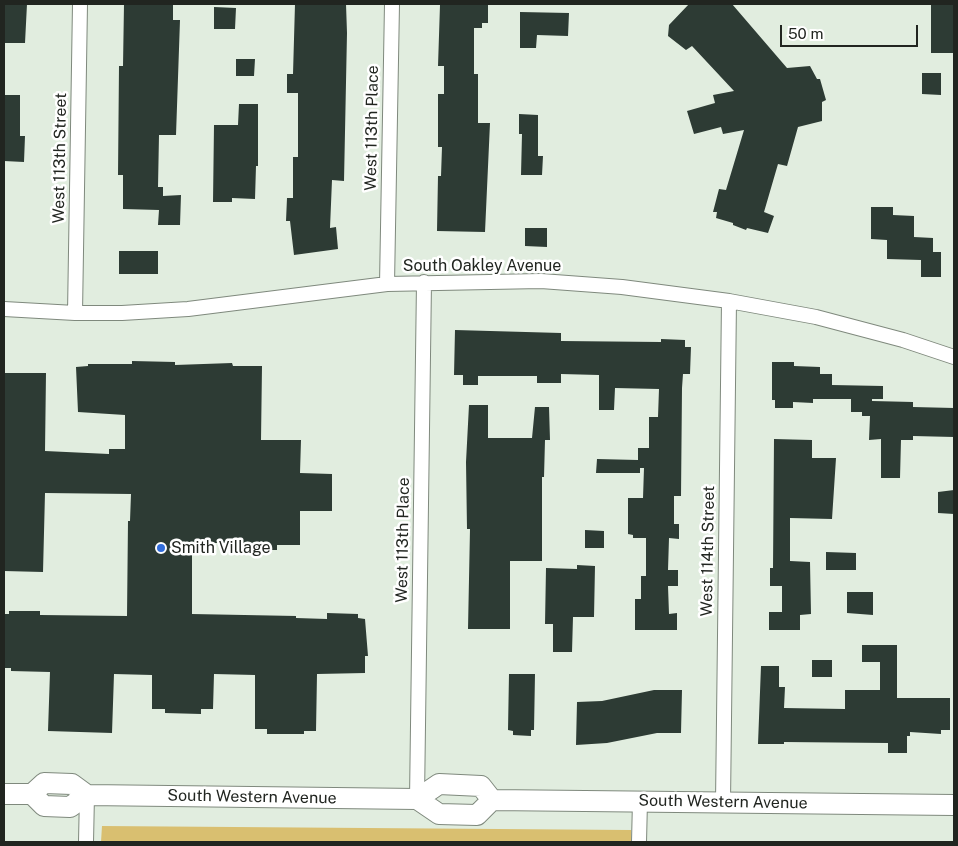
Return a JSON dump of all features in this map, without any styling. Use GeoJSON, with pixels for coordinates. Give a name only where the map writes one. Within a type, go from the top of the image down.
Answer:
{"type":"FeatureCollection","features":[{"type":"Feature","properties":{"kind":"main road"},"geometry":{"type":"LineString","coordinates":[[439,784],[480,786],[492,800],[477,815],[439,814],[417,798],[439,784]]}},
{"type":"Feature","properties":{"kind":"main road","name":"South Western Avenue"},"geometry":{"type":"LineString","coordinates":[[4,794],[32,794],[44,806],[70,807],[87,795],[417,798]]}},
{"type":"Feature","properties":{"kind":"main road","name":"South Western Avenue"},"geometry":{"type":"LineString","coordinates":[[492,800],[954,805]]}},
{"type":"Feature","properties":{"kind":"street","name":"West 113th Street"},"geometry":{"type":"LineString","coordinates":[[75,313],[80,4]]}},
{"type":"Feature","properties":{"kind":"street","name":"West 113th Place"},"geometry":{"type":"LineString","coordinates":[[387,284],[392,4]]}},
{"type":"Feature","properties":{"kind":"street","name":"South Oakley Avenue"},"geometry":{"type":"LineString","coordinates":[[4,309],[75,313],[188,309],[387,284],[541,281],[622,287],[729,301],[816,317],[903,340],[954,357]]}},
{"type":"Feature","properties":{"kind":"street","name":"West 113th Place"},"geometry":{"type":"LineString","coordinates":[[417,798],[424,282]]}},
{"type":"Feature","properties":{"kind":"street","name":"West 114th Street"},"geometry":{"type":"LineString","coordinates":[[722,802],[729,301]]}},
{"type":"Feature","properties":{"kind":"street"},"geometry":{"type":"LineString","coordinates":[[86,842],[87,795]]}},
{"type":"Feature","properties":{"kind":"street"},"geometry":{"type":"LineString","coordinates":[[639,842],[640,801]]}},
{"type":"Feature","properties":{"kind":"shaded area"},"geometry":{"type":"Polygon","coordinates":[[[102,826],[631,830],[631,842],[101,842],[102,826]]]}},
{"type":"Feature","properties":{"kind":"building"},"geometry":{"type":"Polygon","coordinates":[[[4,4],[27,4],[25,43],[4,43],[4,4]]]}},
{"type":"Feature","properties":{"kind":"building"},"geometry":{"type":"Polygon","coordinates":[[[124,4],[173,4],[173,20],[180,20],[176,135],[159,135],[158,187],[163,187],[163,196],[181,195],[180,225],[158,225],[159,210],[123,209],[123,175],[118,175],[119,66],[123,66],[124,4]]]}},
{"type":"Feature","properties":{"kind":"building"},"geometry":{"type":"Polygon","coordinates":[[[295,4],[346,4],[347,33],[344,181],[332,180],[330,228],[336,227],[338,249],[294,255],[290,221],[286,221],[287,198],[293,198],[293,157],[298,157],[298,93],[287,93],[287,74],[293,74],[295,4]]]}},
{"type":"Feature","properties":{"kind":"building"},"geometry":{"type":"Polygon","coordinates":[[[689,4],[732,4],[787,68],[810,66],[817,79],[820,79],[826,100],[822,102],[822,121],[798,127],[787,166],[778,164],[764,212],[774,216],[768,233],[747,228],[746,230],[733,225],[733,223],[716,218],[717,212],[713,212],[719,189],[726,190],[744,130],[723,134],[721,127],[694,134],[687,111],[715,103],[713,95],[734,91],[692,46],[686,50],[668,36],[669,25],[689,4]]]}},
{"type":"Feature","properties":{"kind":"building"},"geometry":{"type":"Polygon","coordinates":[[[931,4],[954,4],[954,53],[931,53],[931,4]]]}},
{"type":"Feature","properties":{"kind":"building"},"geometry":{"type":"Polygon","coordinates":[[[440,5],[488,5],[488,23],[482,23],[482,28],[474,28],[474,74],[478,74],[478,123],[490,123],[485,232],[437,231],[438,176],[441,176],[442,147],[438,147],[438,94],[444,94],[444,66],[438,66],[440,5]]]}},
{"type":"Feature","properties":{"kind":"building"},"geometry":{"type":"Polygon","coordinates":[[[214,7],[236,8],[235,29],[214,29],[214,7]]]}},
{"type":"Feature","properties":{"kind":"building"},"geometry":{"type":"Polygon","coordinates":[[[520,12],[569,13],[568,36],[537,35],[536,48],[520,48],[520,12]]]}},
{"type":"Feature","properties":{"kind":"building"},"geometry":{"type":"Polygon","coordinates":[[[236,59],[255,59],[254,76],[236,76],[236,59]]]}},
{"type":"Feature","properties":{"kind":"building"},"geometry":{"type":"Polygon","coordinates":[[[922,73],[941,73],[941,95],[922,94],[922,73]]]}},
{"type":"Feature","properties":{"kind":"building"},"geometry":{"type":"Polygon","coordinates":[[[4,95],[20,95],[20,136],[25,136],[24,162],[4,161],[4,95]]]}},
{"type":"Feature","properties":{"kind":"building"},"geometry":{"type":"Polygon","coordinates":[[[239,104],[258,104],[258,166],[256,166],[255,199],[232,198],[232,202],[213,202],[214,125],[238,125],[239,104]]]}},
{"type":"Feature","properties":{"kind":"building"},"geometry":{"type":"Polygon","coordinates":[[[519,114],[538,115],[538,156],[543,156],[542,175],[521,175],[522,134],[519,134],[519,114]]]}},
{"type":"Feature","properties":{"kind":"building"},"geometry":{"type":"Polygon","coordinates":[[[871,207],[893,207],[893,215],[914,216],[914,237],[933,238],[933,252],[941,252],[941,277],[921,277],[921,260],[887,259],[887,240],[871,239],[871,207]]]}},
{"type":"Feature","properties":{"kind":"building"},"geometry":{"type":"Polygon","coordinates":[[[525,228],[547,228],[547,247],[525,246],[525,228]]]}},
{"type":"Feature","properties":{"kind":"building"},"geometry":{"type":"Polygon","coordinates":[[[119,251],[158,251],[158,274],[119,274],[119,251]]]}},
{"type":"Feature","properties":{"kind":"building"},"geometry":{"type":"Polygon","coordinates":[[[455,330],[561,333],[561,341],[661,342],[661,339],[685,340],[685,347],[691,347],[690,374],[683,374],[682,388],[681,496],[674,496],[674,524],[679,524],[679,539],[669,538],[668,570],[678,570],[678,586],[668,586],[669,614],[677,613],[677,630],[635,630],[635,599],[641,599],[641,576],[646,576],[646,538],[633,538],[633,535],[628,534],[628,498],[643,498],[644,468],[640,468],[640,473],[596,473],[597,459],[638,460],[638,448],[649,448],[649,417],[658,417],[659,389],[615,388],[614,410],[599,410],[599,375],[561,374],[561,383],[537,383],[537,376],[478,376],[478,385],[463,385],[463,375],[454,375],[455,330]]]}},
{"type":"Feature","properties":{"kind":"building","name":"Smith Village"},"geometry":{"type":"Polygon","coordinates":[[[132,361],[175,362],[175,365],[232,363],[233,366],[262,366],[261,440],[301,440],[300,473],[332,474],[332,511],[300,511],[300,545],[277,545],[277,550],[240,550],[239,543],[192,543],[192,614],[296,616],[296,618],[327,619],[327,613],[358,614],[358,618],[365,619],[368,656],[365,656],[365,673],[317,674],[316,731],[304,731],[304,734],[267,734],[267,729],[255,729],[255,675],[214,674],[213,709],[201,709],[201,714],[165,713],[165,709],[152,709],[152,675],[114,674],[112,733],[48,731],[50,672],[11,671],[11,668],[4,668],[4,614],[9,614],[9,611],[40,611],[40,615],[127,616],[128,521],[130,521],[131,494],[45,493],[43,572],[4,571],[5,373],[46,373],[45,451],[109,454],[109,449],[125,449],[125,415],[78,412],[76,367],[88,366],[88,364],[132,364],[132,361]]]}},
{"type":"Feature","properties":{"kind":"building"},"geometry":{"type":"Polygon","coordinates":[[[772,362],[794,362],[794,366],[820,367],[820,374],[832,374],[832,385],[883,386],[883,399],[872,399],[872,401],[913,402],[913,407],[954,408],[954,437],[913,436],[913,440],[901,440],[900,478],[881,478],[881,439],[869,440],[870,416],[862,416],[862,412],[851,412],[851,399],[813,399],[813,403],[793,402],[793,408],[775,408],[775,400],[772,400],[772,362]]]}},
{"type":"Feature","properties":{"kind":"building"},"geometry":{"type":"Polygon","coordinates":[[[469,405],[488,405],[488,438],[532,438],[535,407],[549,407],[550,440],[545,440],[544,477],[542,477],[542,561],[510,561],[510,629],[468,629],[470,529],[467,529],[466,462],[469,405]]]}},
{"type":"Feature","properties":{"kind":"building"},"geometry":{"type":"Polygon","coordinates":[[[774,439],[812,440],[812,458],[836,458],[832,519],[790,518],[790,561],[810,562],[811,614],[800,615],[800,630],[769,630],[769,612],[782,612],[782,586],[770,586],[770,568],[773,568],[774,439]]]}},
{"type":"Feature","properties":{"kind":"building"},"geometry":{"type":"Polygon","coordinates":[[[954,490],[954,514],[938,513],[938,492],[954,490]]]}},
{"type":"Feature","properties":{"kind":"building"},"geometry":{"type":"Polygon","coordinates":[[[585,530],[604,531],[604,548],[585,548],[585,530]]]}},
{"type":"Feature","properties":{"kind":"building"},"geometry":{"type":"Polygon","coordinates":[[[826,552],[856,553],[856,570],[826,570],[826,552]]]}},
{"type":"Feature","properties":{"kind":"building"},"geometry":{"type":"Polygon","coordinates":[[[577,565],[595,566],[594,617],[573,617],[572,652],[553,652],[553,624],[545,624],[546,568],[577,569],[577,565]]]}},
{"type":"Feature","properties":{"kind":"building"},"geometry":{"type":"Polygon","coordinates":[[[847,592],[873,592],[873,615],[847,613],[847,592]]]}},
{"type":"Feature","properties":{"kind":"building"},"geometry":{"type":"Polygon","coordinates":[[[862,645],[897,645],[897,698],[950,698],[950,730],[941,730],[941,734],[910,732],[910,736],[907,736],[907,753],[888,753],[888,743],[784,742],[784,744],[758,744],[761,666],[779,666],[779,687],[785,687],[784,708],[845,709],[845,690],[880,690],[880,662],[862,662],[862,645]]]}},
{"type":"Feature","properties":{"kind":"building"},"geometry":{"type":"Polygon","coordinates":[[[812,660],[832,660],[832,677],[812,677],[812,660]]]}},
{"type":"Feature","properties":{"kind":"building"},"geometry":{"type":"Polygon","coordinates":[[[509,674],[535,674],[534,730],[531,730],[531,736],[513,735],[513,731],[508,730],[509,674]]]}},
{"type":"Feature","properties":{"kind":"building"},"geometry":{"type":"Polygon","coordinates":[[[654,690],[682,690],[681,733],[657,733],[607,743],[576,745],[577,702],[602,701],[654,690]]]}},
{"type":"Feature","properties":{"kind":"place","name":"Smith Village"},"geometry":{"type":"Point","coordinates":[161,548]}}]}
